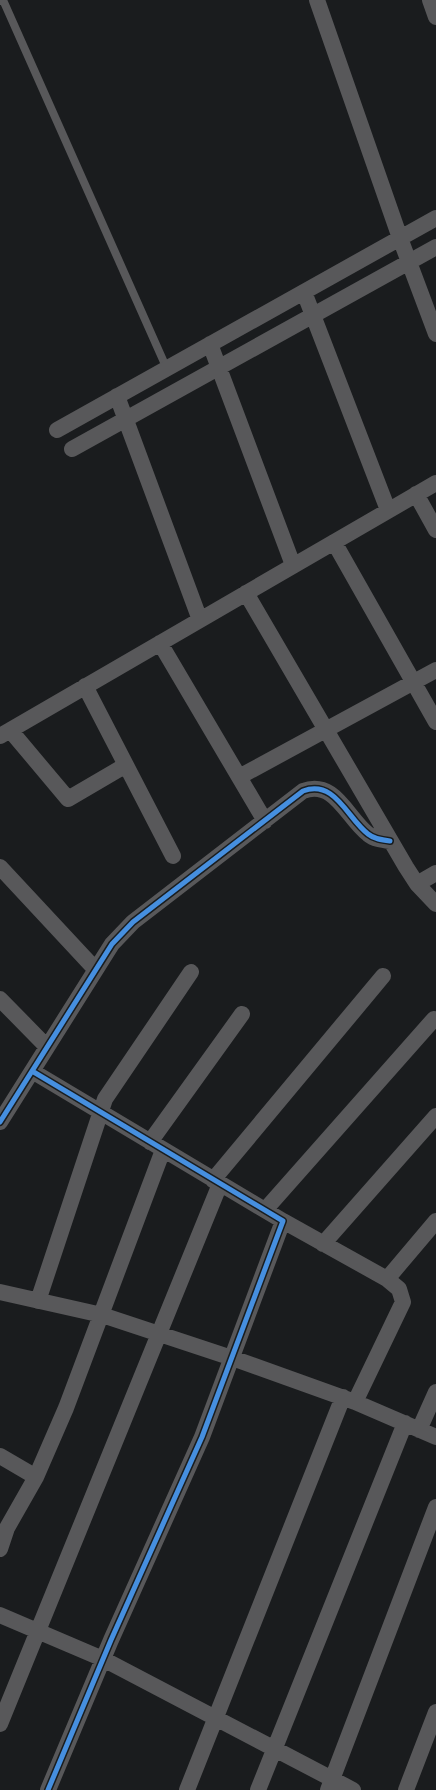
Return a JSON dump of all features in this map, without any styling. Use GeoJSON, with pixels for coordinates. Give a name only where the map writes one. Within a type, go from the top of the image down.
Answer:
{"type":"FeatureCollection","features":[{"type":"Feature","properties":{"kind":"street"},"geometry":{"type":"LineString","coordinates":[[317,0],[400,238],[436,334]]}},
{"type":"Feature","properties":{"kind":"street"},"geometry":{"type":"LineString","coordinates":[[430,0],[436,17]]}},
{"type":"Feature","properties":{"kind":"street"},"geometry":{"type":"LineString","coordinates":[[57,430],[436,218]]}},
{"type":"Feature","properties":{"kind":"street"},"geometry":{"type":"LineString","coordinates":[[72,450],[436,247]]}},
{"type":"Feature","properties":{"kind":"street"},"geometry":{"type":"LineString","coordinates":[[304,292],[388,510]]}},
{"type":"Feature","properties":{"kind":"street"},"geometry":{"type":"LineString","coordinates":[[210,344],[293,565]]}},
{"type":"Feature","properties":{"kind":"street"},"geometry":{"type":"LineString","coordinates":[[117,396],[200,620]]}},
{"type":"Feature","properties":{"kind":"street"},"geometry":{"type":"LineString","coordinates":[[126,765],[68,799],[5,733],[436,482]]}},
{"type":"Feature","properties":{"kind":"street"},"geometry":{"type":"LineString","coordinates":[[416,494],[436,530]]}},
{"type":"Feature","properties":{"kind":"street"},"geometry":{"type":"LineString","coordinates":[[334,542],[436,722]]}},
{"type":"Feature","properties":{"kind":"street"},"geometry":{"type":"LineString","coordinates":[[246,593],[390,841],[417,884],[436,904]]}},
{"type":"Feature","properties":{"kind":"street"},"geometry":{"type":"LineString","coordinates":[[160,643],[265,821]]}},
{"type":"Feature","properties":{"kind":"street"},"geometry":{"type":"LineString","coordinates":[[239,777],[436,670]]}},
{"type":"Feature","properties":{"kind":"street"},"geometry":{"type":"LineString","coordinates":[[86,686],[173,856]]}},
{"type":"Feature","properties":{"kind":"street"},"geometry":{"type":"LineString","coordinates":[[0,1122],[112,944],[132,922],[303,791],[312,788],[322,789],[332,794],[368,834],[390,841]]}},
{"type":"Feature","properties":{"kind":"street"},"geometry":{"type":"LineString","coordinates":[[0,867],[96,969]]}},
{"type":"Feature","properties":{"kind":"street"},"geometry":{"type":"LineString","coordinates":[[417,884],[436,873]]}},
{"type":"Feature","properties":{"kind":"street"},"geometry":{"type":"LineString","coordinates":[[38,1301],[100,1113],[112,1086],[191,972]]}},
{"type":"Feature","properties":{"kind":"street"},"geometry":{"type":"LineString","coordinates":[[0,1724],[159,1334],[217,1182],[383,976]]}},
{"type":"Feature","properties":{"kind":"street"},"geometry":{"type":"LineString","coordinates":[[0,1000],[47,1046]]}},
{"type":"Feature","properties":{"kind":"street"},"geometry":{"type":"LineString","coordinates":[[0,1549],[4,1526],[36,1478],[102,1315],[157,1146],[242,1014]]}},
{"type":"Feature","properties":{"kind":"street"},"geometry":{"type":"LineString","coordinates":[[265,1210],[434,1019]]}},
{"type":"Feature","properties":{"kind":"street"},"geometry":{"type":"LineString","coordinates":[[32,1072],[283,1221],[387,1279],[399,1290],[403,1302],[349,1399],[187,1790]]}},
{"type":"Feature","properties":{"kind":"street"},"geometry":{"type":"LineString","coordinates":[[323,1244],[436,1116]]}},
{"type":"Feature","properties":{"kind":"street"},"geometry":{"type":"LineString","coordinates":[[48,1790],[202,1437],[283,1221]]}},
{"type":"Feature","properties":{"kind":"street"},"geometry":{"type":"LineString","coordinates":[[387,1279],[436,1221]]}},
{"type":"Feature","properties":{"kind":"street"},"geometry":{"type":"LineString","coordinates":[[0,1292],[102,1315],[231,1358],[349,1399],[436,1438]]}},
{"type":"Feature","properties":{"kind":"street"},"geometry":{"type":"LineString","coordinates":[[258,1790],[412,1426],[436,1392]]}},
{"type":"Feature","properties":{"kind":"street"},"geometry":{"type":"LineString","coordinates":[[0,1456],[36,1478]]}},
{"type":"Feature","properties":{"kind":"street"},"geometry":{"type":"LineString","coordinates":[[331,1784],[436,1507]]}},
{"type":"Feature","properties":{"kind":"street"},"geometry":{"type":"LineString","coordinates":[[0,1615],[104,1659],[274,1749],[331,1784],[353,1790]]}},
{"type":"Feature","properties":{"kind":"street"},"geometry":{"type":"LineString","coordinates":[[406,1790],[436,1712]]}},
{"type":"Feature","properties":{"kind":"lane"},"geometry":{"type":"LineString","coordinates":[[2,0],[167,369]]}},
{"type":"Feature","properties":{"kind":"cycle path"},"geometry":{"type":"LineString","coordinates":[[0,1122],[112,944],[133,922],[303,791],[324,790],[340,802],[368,834],[381,840],[390,841]]}},
{"type":"Feature","properties":{"kind":"cycle path"},"geometry":{"type":"LineString","coordinates":[[32,1071],[283,1221],[202,1437],[111,1640],[48,1790]]}}]}
